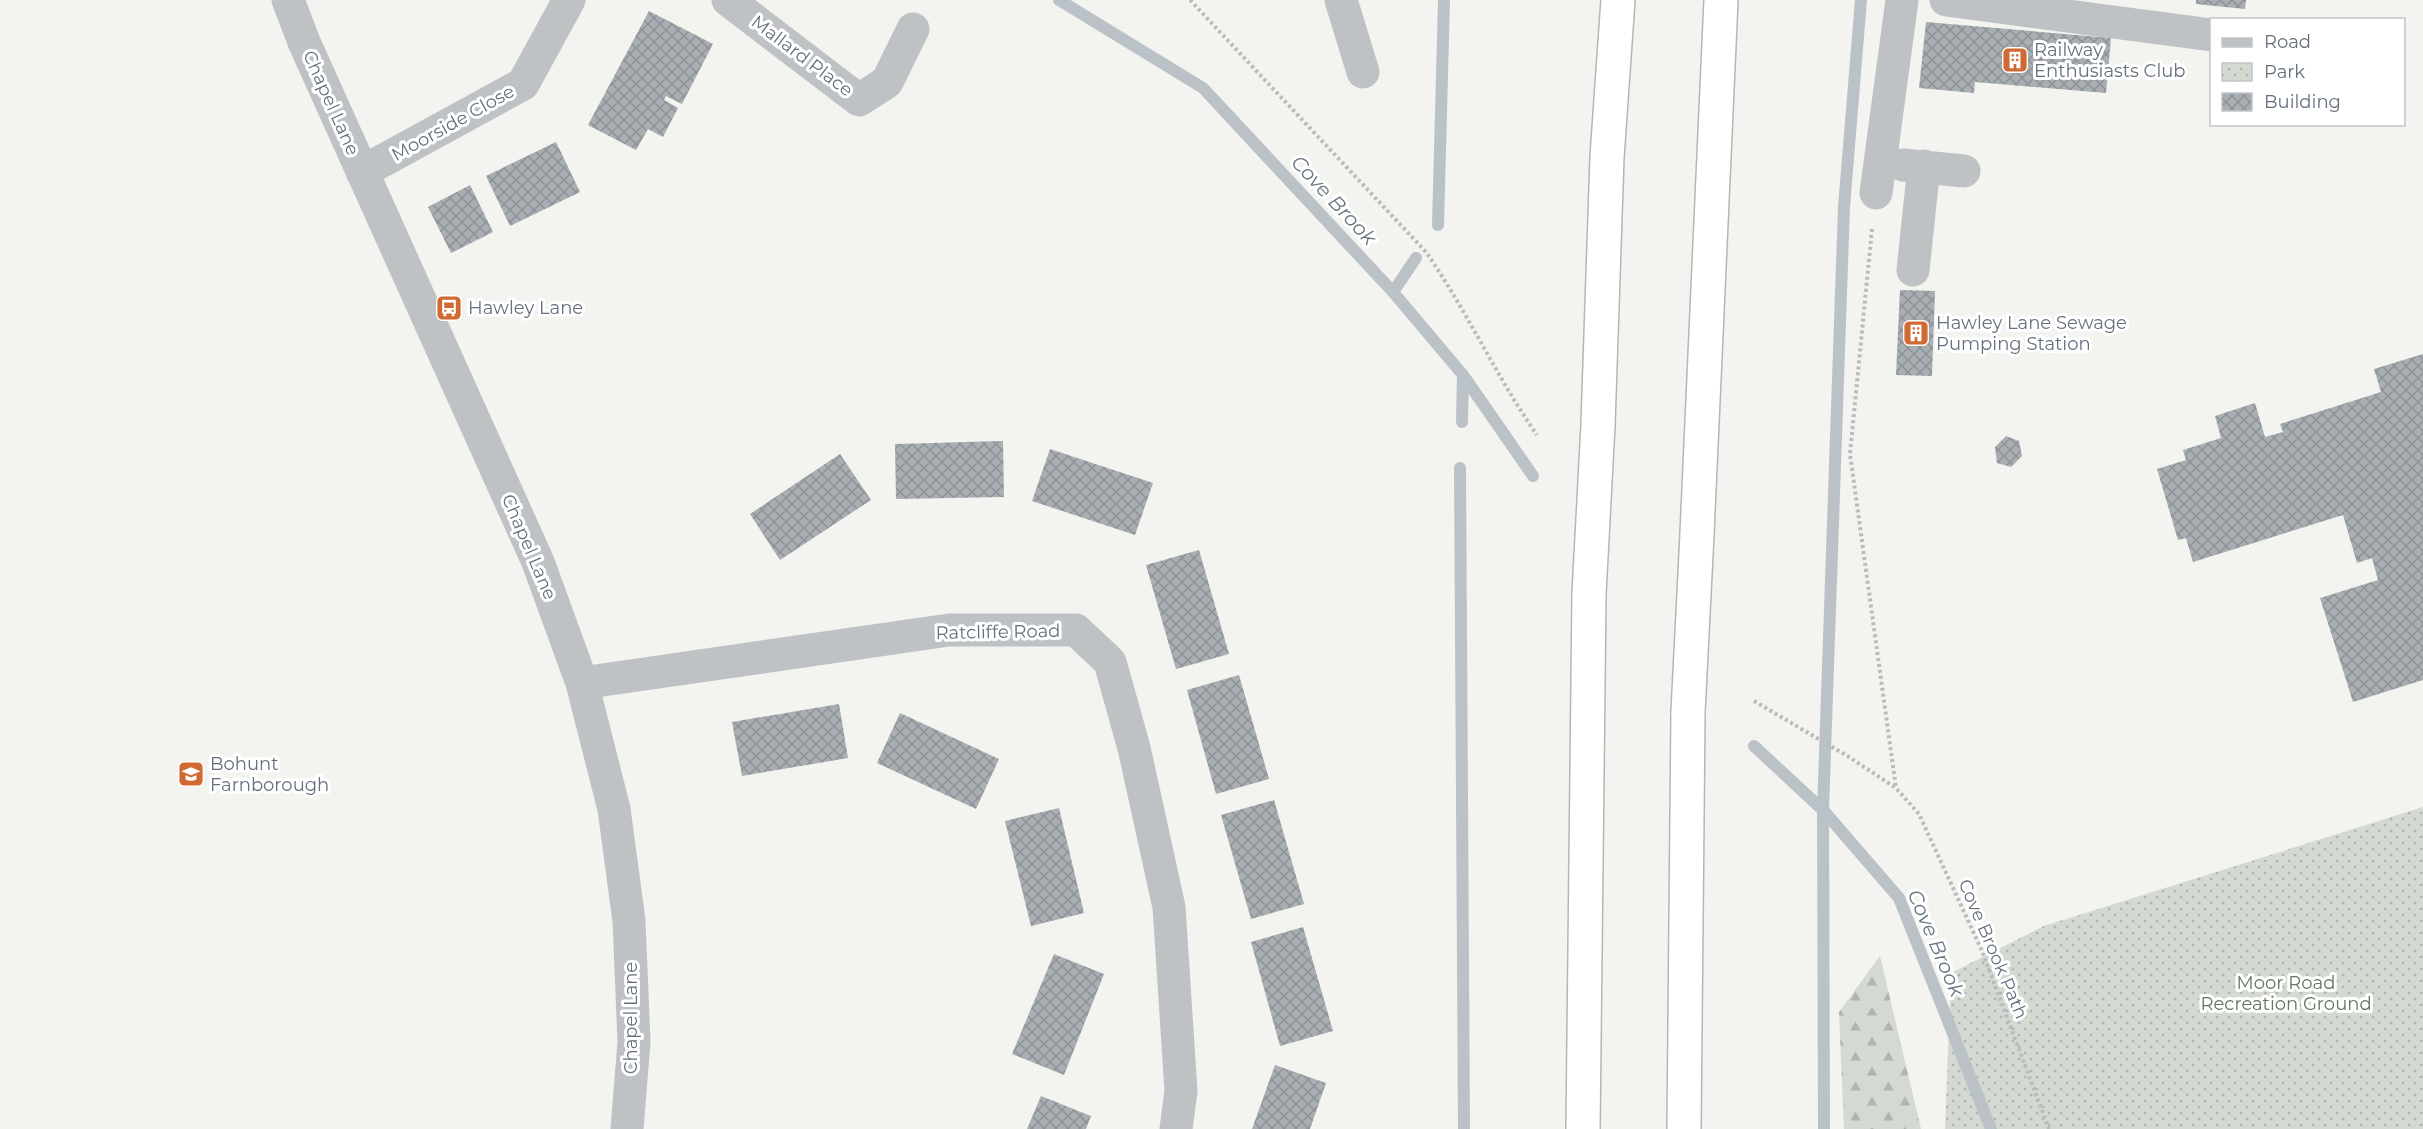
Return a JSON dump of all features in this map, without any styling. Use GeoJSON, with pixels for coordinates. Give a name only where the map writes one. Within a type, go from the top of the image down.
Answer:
{"type":"FeatureCollection","features":[{"type":"Feature","properties":{"kind":"highway"},"geometry":{"type":"LineString","coordinates":[[1604,0],[1607,158]]}},
{"type":"Feature","properties":{"kind":"highway"},"geometry":{"type":"LineString","coordinates":[[1583,1129],[1589,594],[1598,425],[1607,158],[1618,0]]}},
{"type":"Feature","properties":{"kind":"highway"},"geometry":{"type":"LineString","coordinates":[[1684,1129],[1688,711],[1721,0]]}},
{"type":"Feature","properties":{"kind":"street","name":"Chapel Lane"},"geometry":{"type":"LineString","coordinates":[[288,0],[304,42],[538,562],[582,683],[614,809],[629,921],[634,1042],[627,1129]]}},
{"type":"Feature","properties":{"kind":"street","name":"Moorside Close"},"geometry":{"type":"LineString","coordinates":[[362,172],[523,84],[569,0]]}},
{"type":"Feature","properties":{"kind":"street","name":"Mallard Place"},"geometry":{"type":"LineString","coordinates":[[728,0],[859,100],[887,82],[913,29]]}},
{"type":"Feature","properties":{"kind":"street"},"geometry":{"type":"LineString","coordinates":[[1341,0],[1363,72]]}},
{"type":"Feature","properties":{"kind":"street"},"geometry":{"type":"LineString","coordinates":[[1902,0],[1879,178],[1924,166],[1964,171]]}},
{"type":"Feature","properties":{"kind":"street"},"geometry":{"type":"LineString","coordinates":[[1946,0],[2210,35]]}},
{"type":"Feature","properties":{"kind":"street"},"geometry":{"type":"LineString","coordinates":[[1913,270],[1924,166]]}},
{"type":"Feature","properties":{"kind":"street","name":"Ratcliffe Road"},"geometry":{"type":"LineString","coordinates":[[582,683],[949,630],[1076,630],[1110,662],[1134,748],[1169,908],[1181,1091],[1176,1129]]}},
{"type":"Feature","properties":{"kind":"path"},"geometry":{"type":"LineString","coordinates":[[1190,0],[1426,252],[1454,293],[1518,407],[1537,435]]}},
{"type":"Feature","properties":{"kind":"path"},"geometry":{"type":"LineString","coordinates":[[1879,178],[1850,454],[1896,788]]}},
{"type":"Feature","properties":{"kind":"path","name":"Cove Brook Path"},"geometry":{"type":"LineString","coordinates":[[1754,701],[1849,757],[1896,788],[1919,814],[1982,951],[2049,1129]]}},
{"type":"Feature","properties":{"kind":"green space","name":"Moor Road Recreation Ground"},"geometry":{"type":"Polygon","coordinates":[[[2423,807],[2423,1129],[1945,1129],[1951,973],[2044,926],[2423,807]]]}},
{"type":"Feature","properties":{"kind":"green space"},"geometry":{"type":"Polygon","coordinates":[[[1880,956],[1921,1129],[1844,1129],[1839,1012],[1880,956]]]}},
{"type":"Feature","properties":{"kind":"building"},"geometry":{"type":"Polygon","coordinates":[[[2196,0],[2246,0],[2245,9],[2196,4],[2196,0]]]}},
{"type":"Feature","properties":{"kind":"building"},"geometry":{"type":"Polygon","coordinates":[[[649,11],[713,44],[682,104],[666,96],[664,100],[678,108],[663,137],[648,129],[636,150],[588,125],[649,11]]]}},
{"type":"Feature","properties":{"kind":"building","name":"Railway Enthusiasts Club"},"geometry":{"type":"Polygon","coordinates":[[[1926,22],[2111,38],[2106,93],[1975,82],[1974,93],[1919,88],[1926,22]]]}},
{"type":"Feature","properties":{"kind":"building"},"geometry":{"type":"Polygon","coordinates":[[[556,142],[580,192],[510,226],[486,176],[556,142]]]}},
{"type":"Feature","properties":{"kind":"building"},"geometry":{"type":"Polygon","coordinates":[[[470,185],[493,232],[451,253],[428,207],[470,185]]]}},
{"type":"Feature","properties":{"kind":"building","name":"Hawley Lane Sewage Pumping Station"},"geometry":{"type":"Polygon","coordinates":[[[1900,290],[1935,291],[1932,376],[1896,375],[1900,290]]]}},
{"type":"Feature","properties":{"kind":"building"},"geometry":{"type":"Polygon","coordinates":[[[2423,354],[2423,680],[2353,702],[2320,598],[2378,580],[2372,558],[2357,563],[2343,515],[2193,562],[2186,538],[2178,540],[2157,469],[2186,460],[2183,450],[2221,438],[2215,416],[2255,403],[2265,437],[2283,432],[2280,424],[2381,392],[2374,369],[2423,354]]]}},
{"type":"Feature","properties":{"kind":"building"},"geometry":{"type":"Polygon","coordinates":[[[2006,436],[2019,441],[2022,456],[2011,467],[1997,463],[1995,447],[2006,436]]]}},
{"type":"Feature","properties":{"kind":"building"},"geometry":{"type":"Polygon","coordinates":[[[1003,441],[1004,497],[896,499],[895,444],[1003,441]]]}},
{"type":"Feature","properties":{"kind":"building"},"geometry":{"type":"Polygon","coordinates":[[[1050,449],[1153,483],[1135,535],[1032,501],[1050,449]]]}},
{"type":"Feature","properties":{"kind":"building"},"geometry":{"type":"Polygon","coordinates":[[[840,454],[871,500],[780,560],[750,514],[840,454]]]}},
{"type":"Feature","properties":{"kind":"building"},"geometry":{"type":"Polygon","coordinates":[[[1199,550],[1229,654],[1176,669],[1146,565],[1199,550]]]}},
{"type":"Feature","properties":{"kind":"building"},"geometry":{"type":"Polygon","coordinates":[[[1239,675],[1269,779],[1216,794],[1187,690],[1239,675]]]}},
{"type":"Feature","properties":{"kind":"building"},"geometry":{"type":"Polygon","coordinates":[[[839,704],[848,758],[742,776],[732,722],[839,704]]]}},
{"type":"Feature","properties":{"kind":"building"},"geometry":{"type":"Polygon","coordinates":[[[900,713],[999,759],[976,809],[877,763],[900,713]]]}},
{"type":"Feature","properties":{"kind":"building"},"geometry":{"type":"Polygon","coordinates":[[[1274,800],[1304,904],[1251,919],[1221,815],[1274,800]]]}},
{"type":"Feature","properties":{"kind":"building"},"geometry":{"type":"Polygon","coordinates":[[[1059,808],[1084,913],[1031,926],[1005,821],[1059,808]]]}},
{"type":"Feature","properties":{"kind":"building"},"geometry":{"type":"Polygon","coordinates":[[[1303,927],[1333,1031],[1280,1046],[1251,942],[1303,927]]]}},
{"type":"Feature","properties":{"kind":"building"},"geometry":{"type":"Polygon","coordinates":[[[1054,954],[1104,974],[1064,1075],[1012,1054],[1054,954]]]}},
{"type":"Feature","properties":{"kind":"building"},"geometry":{"type":"Polygon","coordinates":[[[1275,1065],[1326,1083],[1310,1129],[1252,1129],[1275,1065]]]}},
{"type":"Feature","properties":{"kind":"building"},"geometry":{"type":"Polygon","coordinates":[[[1041,1096],[1091,1116],[1086,1129],[1027,1129],[1041,1096]]]}},
{"type":"Feature","properties":{"kind":"waterway","name":"Cove Brook"},"geometry":{"type":"LineString","coordinates":[[1059,0],[1203,88],[1393,292],[1463,375],[1533,476]]}},
{"type":"Feature","properties":{"kind":"waterway"},"geometry":{"type":"LineString","coordinates":[[1438,225],[1444,0]]}},
{"type":"Feature","properties":{"kind":"waterway"},"geometry":{"type":"LineString","coordinates":[[1824,1129],[1823,810],[1844,207],[1861,0]]}},
{"type":"Feature","properties":{"kind":"waterway"},"geometry":{"type":"LineString","coordinates":[[1393,292],[1416,258]]}},
{"type":"Feature","properties":{"kind":"waterway"},"geometry":{"type":"LineString","coordinates":[[1462,422],[1463,375]]}},
{"type":"Feature","properties":{"kind":"waterway"},"geometry":{"type":"LineString","coordinates":[[1460,468],[1464,1129]]}},
{"type":"Feature","properties":{"kind":"waterway","name":"Cove Brook"},"geometry":{"type":"LineString","coordinates":[[1754,746],[1823,810],[1899,898],[1991,1129]]}},
{"type":"Feature","properties":{"kind":"place","name":"Railway Enthusiasts Club"},"geometry":{"type":"Point","coordinates":[2015,60]}},
{"type":"Feature","properties":{"kind":"place","name":"Hawley Lane"},"geometry":{"type":"Point","coordinates":[449,308]}},
{"type":"Feature","properties":{"kind":"place","name":"Hawley Lane Sewage Pumping Station"},"geometry":{"type":"Point","coordinates":[1916,333]}},
{"type":"Feature","properties":{"kind":"place","name":"Bohunt Farnborough"},"geometry":{"type":"Point","coordinates":[191,774]}}]}
